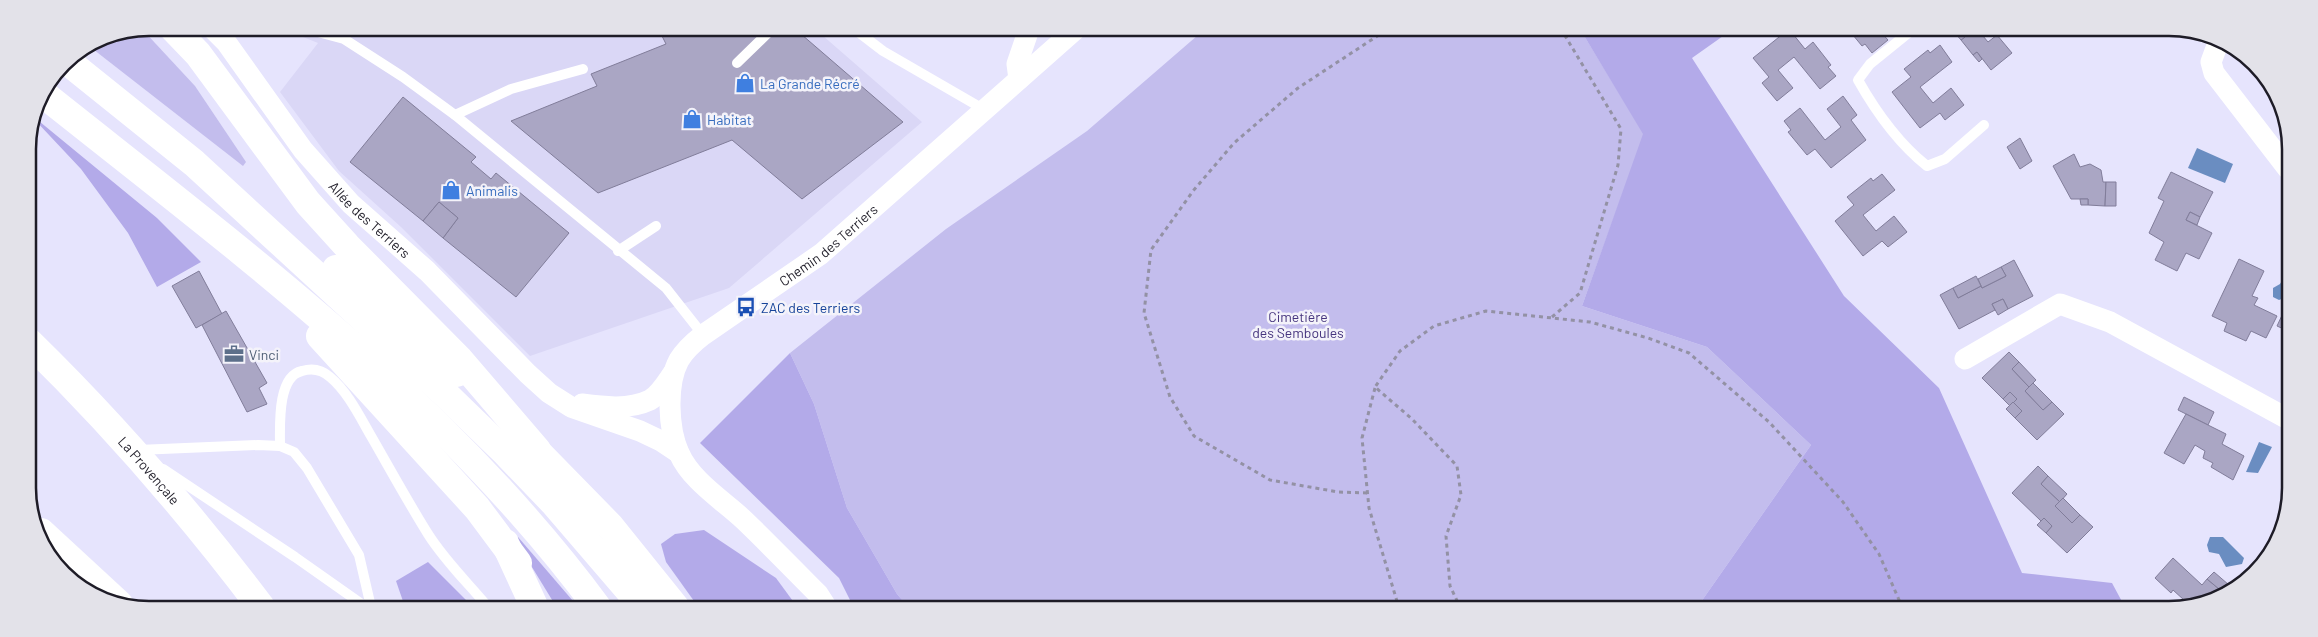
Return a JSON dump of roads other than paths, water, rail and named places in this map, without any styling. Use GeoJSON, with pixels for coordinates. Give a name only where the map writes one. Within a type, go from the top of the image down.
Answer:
{"type":"FeatureCollection","features":[{"type":"Feature","properties":{"kind":"main road"},"geometry":{"type":"LineString","coordinates":[[181,36],[198,54],[308,203],[347,246],[458,359],[537,450]]}},
{"type":"Feature","properties":{"kind":"main road"},"geometry":{"type":"LineString","coordinates":[[73,65],[194,164],[463,411],[506,453],[589,543],[638,601]]}},
{"type":"Feature","properties":{"kind":"main road"},"geometry":{"type":"LineString","coordinates":[[48,98],[322,317],[370,360],[444,432],[508,499],[592,601]]}},
{"type":"Feature","properties":{"kind":"main road"},"geometry":{"type":"LineString","coordinates":[[194,164],[258,207],[342,274],[439,357],[537,450],[610,526],[670,601]]}},
{"type":"Feature","properties":{"kind":"main road"},"geometry":{"type":"LineString","coordinates":[[232,245],[427,451],[505,543],[542,601]]}},
{"type":"Feature","properties":{"kind":"main road","name":"La Provençale"},"geometry":{"type":"LineString","coordinates":[[36,349],[89,400],[134,450],[222,555],[257,601]]}},
{"type":"Feature","properties":{"kind":"main road"},"geometry":{"type":"LineString","coordinates":[[49,541],[106,592]]}},
{"type":"Feature","properties":{"kind":"main road"},"geometry":{"type":"LineString","coordinates":[[505,543],[532,601]]}},
{"type":"Feature","properties":{"kind":"street","name":"Allée des Terriers"},"geometry":{"type":"LineString","coordinates":[[220,36],[303,150],[351,204],[427,271],[549,393],[571,407],[640,431],[661,441],[679,453]]}},
{"type":"Feature","properties":{"kind":"street"},"geometry":{"type":"LineString","coordinates":[[1019,79],[1017,64],[1026,36]]}},
{"type":"Feature","properties":{"kind":"street","name":"Chemin des Terriers"},"geometry":{"type":"LineString","coordinates":[[822,601],[818,594],[782,558],[686,466],[679,453],[672,430],[670,401],[674,372],[679,359],[703,335],[821,254],[1068,36]]}},
{"type":"Feature","properties":{"kind":"street"},"geometry":{"type":"LineString","coordinates":[[2216,47],[2210,62],[2214,73],[2282,161]]}},
{"type":"Feature","properties":{"kind":"street"},"geometry":{"type":"LineString","coordinates":[[1966,359],[2060,304],[2110,322],[2282,416]]}},
{"type":"Feature","properties":{"kind":"street"},"geometry":{"type":"LineString","coordinates":[[672,430],[666,417],[650,400],[660,391],[674,372]]}},
{"type":"Feature","properties":{"kind":"street","name":"Allée des Terriers"},"geometry":{"type":"LineString","coordinates":[[549,393],[579,403],[596,406],[622,407],[650,400]]}},
{"type":"Feature","properties":{"kind":"street","name":"Chemin des Terriers"},"geometry":{"type":"LineString","coordinates":[[782,558],[808,601]]}},
{"type":"Feature","properties":{"kind":"lane"},"geometry":{"type":"LineString","coordinates":[[333,36],[344,39],[403,77],[456,115],[618,251],[666,288],[703,335]]}},
{"type":"Feature","properties":{"kind":"lane"},"geometry":{"type":"LineString","coordinates":[[737,63],[765,36]]}},
{"type":"Feature","properties":{"kind":"lane"},"geometry":{"type":"LineString","coordinates":[[863,36],[883,51],[985,110]]}},
{"type":"Feature","properties":{"kind":"lane"},"geometry":{"type":"LineString","coordinates":[[1905,36],[1870,64],[1858,80],[1875,110],[1914,156],[1927,166],[1945,159],[1984,125]]}},
{"type":"Feature","properties":{"kind":"lane"},"geometry":{"type":"LineString","coordinates":[[456,115],[511,89],[583,69]]}},
{"type":"Feature","properties":{"kind":"lane"},"geometry":{"type":"LineString","coordinates":[[618,251],[656,226]]}},
{"type":"Feature","properties":{"kind":"lane"},"geometry":{"type":"LineString","coordinates":[[280,446],[280,415],[287,383],[298,372],[305,370],[314,369],[330,377],[357,412],[429,536],[482,601]]}},
{"type":"Feature","properties":{"kind":"lane"},"geometry":{"type":"LineString","coordinates":[[134,450],[244,445],[280,446],[294,452],[301,460],[359,556],[370,601]]}},
{"type":"Feature","properties":{"kind":"lane"},"geometry":{"type":"LineString","coordinates":[[134,450],[295,556],[358,601]]}},
{"type":"Feature","properties":{"kind":"water"},"geometry":{"type":"Polygon","coordinates":[[[2197,148],[2233,164],[2225,183],[2188,168],[2197,148]]]}},
{"type":"Feature","properties":{"kind":"water"},"geometry":{"type":"Polygon","coordinates":[[[2282,280],[2282,299],[2279,300],[2273,297],[2273,288],[2282,280]]]}},
{"type":"Feature","properties":{"kind":"water"},"geometry":{"type":"Polygon","coordinates":[[[2259,442],[2272,447],[2258,473],[2246,472],[2259,442]]]}},
{"type":"Feature","properties":{"kind":"water"},"geometry":{"type":"Polygon","coordinates":[[[2210,537],[2223,537],[2244,558],[2242,564],[2226,567],[2219,554],[2209,552],[2207,545],[2210,537]]]}},
{"type":"Feature","properties":{"kind":"place","name":"La Grande Récré"},"geometry":{"type":"Point","coordinates":[745,83]}},
{"type":"Feature","properties":{"kind":"place","name":"Habitat"},"geometry":{"type":"Point","coordinates":[692,119]}},
{"type":"Feature","properties":{"kind":"place","name":"Animalis"},"geometry":{"type":"Point","coordinates":[451,190]}},
{"type":"Feature","properties":{"kind":"place","name":"ZAC des Terriers"},"geometry":{"type":"Point","coordinates":[746,307]}},
{"type":"Feature","properties":{"kind":"place","name":"Vinci"},"geometry":{"type":"Point","coordinates":[234,354]}},
{"type":"Feature","properties":{"kind":"park label","name":"Cimetière des Semboules"},"geometry":{"type":"Point","coordinates":[1298,324]}}]}
